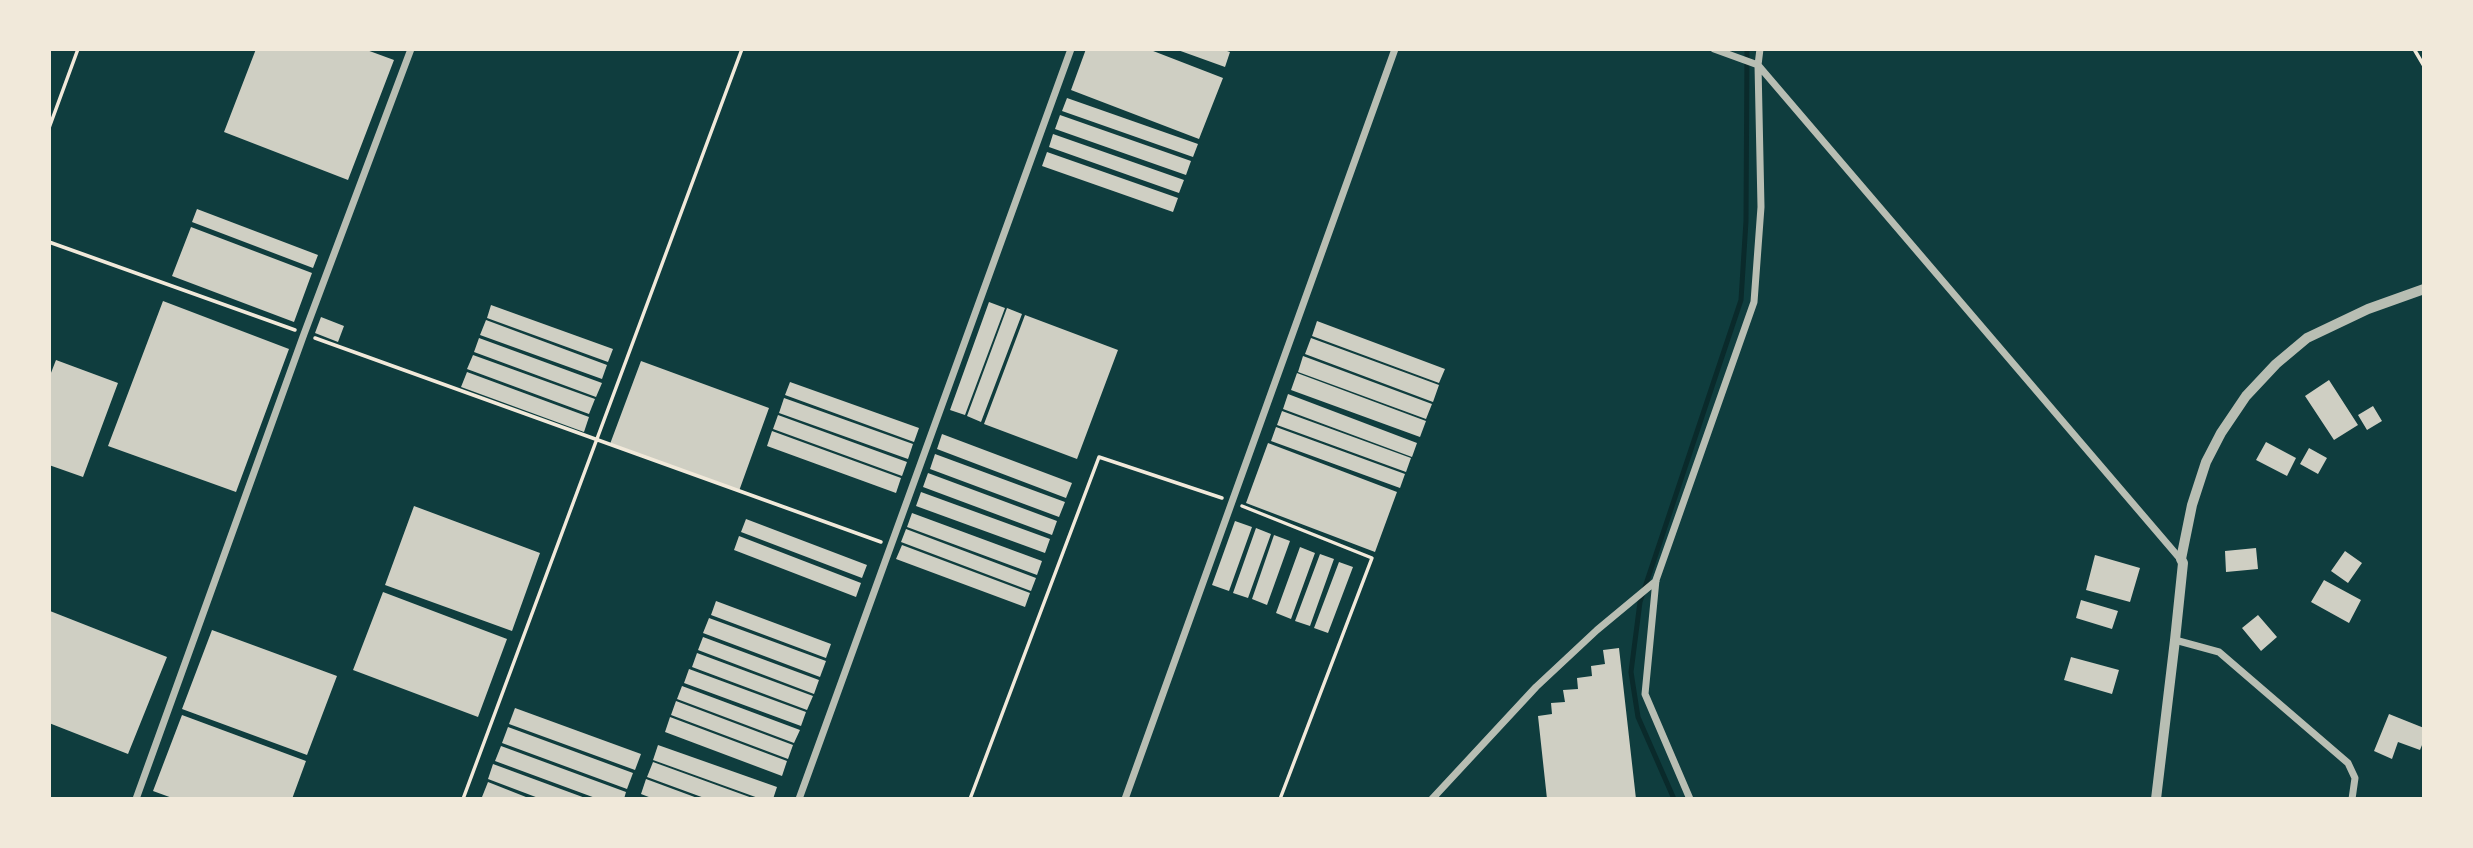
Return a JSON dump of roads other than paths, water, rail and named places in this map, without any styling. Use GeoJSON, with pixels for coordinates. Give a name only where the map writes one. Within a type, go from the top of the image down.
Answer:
{"type":"FeatureCollection","features":[{"type":"Feature","properties":{"kind":"street"},"geometry":{"type":"LineString","coordinates":[[136,799],[304,334],[411,49]]}},
{"type":"Feature","properties":{"kind":"street"},"geometry":{"type":"LineString","coordinates":[[799,799],[1071,49]]}},
{"type":"Feature","properties":{"kind":"street"},"geometry":{"type":"LineString","coordinates":[[1125,799],[1395,49]]}},
{"type":"Feature","properties":{"kind":"street"},"geometry":{"type":"LineString","coordinates":[[1714,49],[1758,65],[2183,563]]}},
{"type":"Feature","properties":{"kind":"street"},"geometry":{"type":"LineString","coordinates":[[1689,799],[1645,694],[1656,580],[1754,302],[1761,207],[1758,65],[1760,49]]}},
{"type":"Feature","properties":{"kind":"street"},"geometry":{"type":"LineString","coordinates":[[2156,799],[2175,640],[2183,563],[2181,559],[2192,505],[2206,462],[2221,433],[2252,389],[2307,338],[2368,309],[2424,289]]}},
{"type":"Feature","properties":{"kind":"street"},"geometry":{"type":"LineString","coordinates":[[1432,799],[1536,687],[1656,580]]}},
{"type":"Feature","properties":{"kind":"street"},"geometry":{"type":"LineString","coordinates":[[2175,640],[2219,652],[2348,763],[2356,778],[2352,799]]}},
{"type":"Feature","properties":{"kind":"waterway"},"geometry":{"type":"LineString","coordinates":[[1674,799],[1638,717],[1631,672],[1640,602],[1741,300],[1746,221],[1747,49]]}}]}
